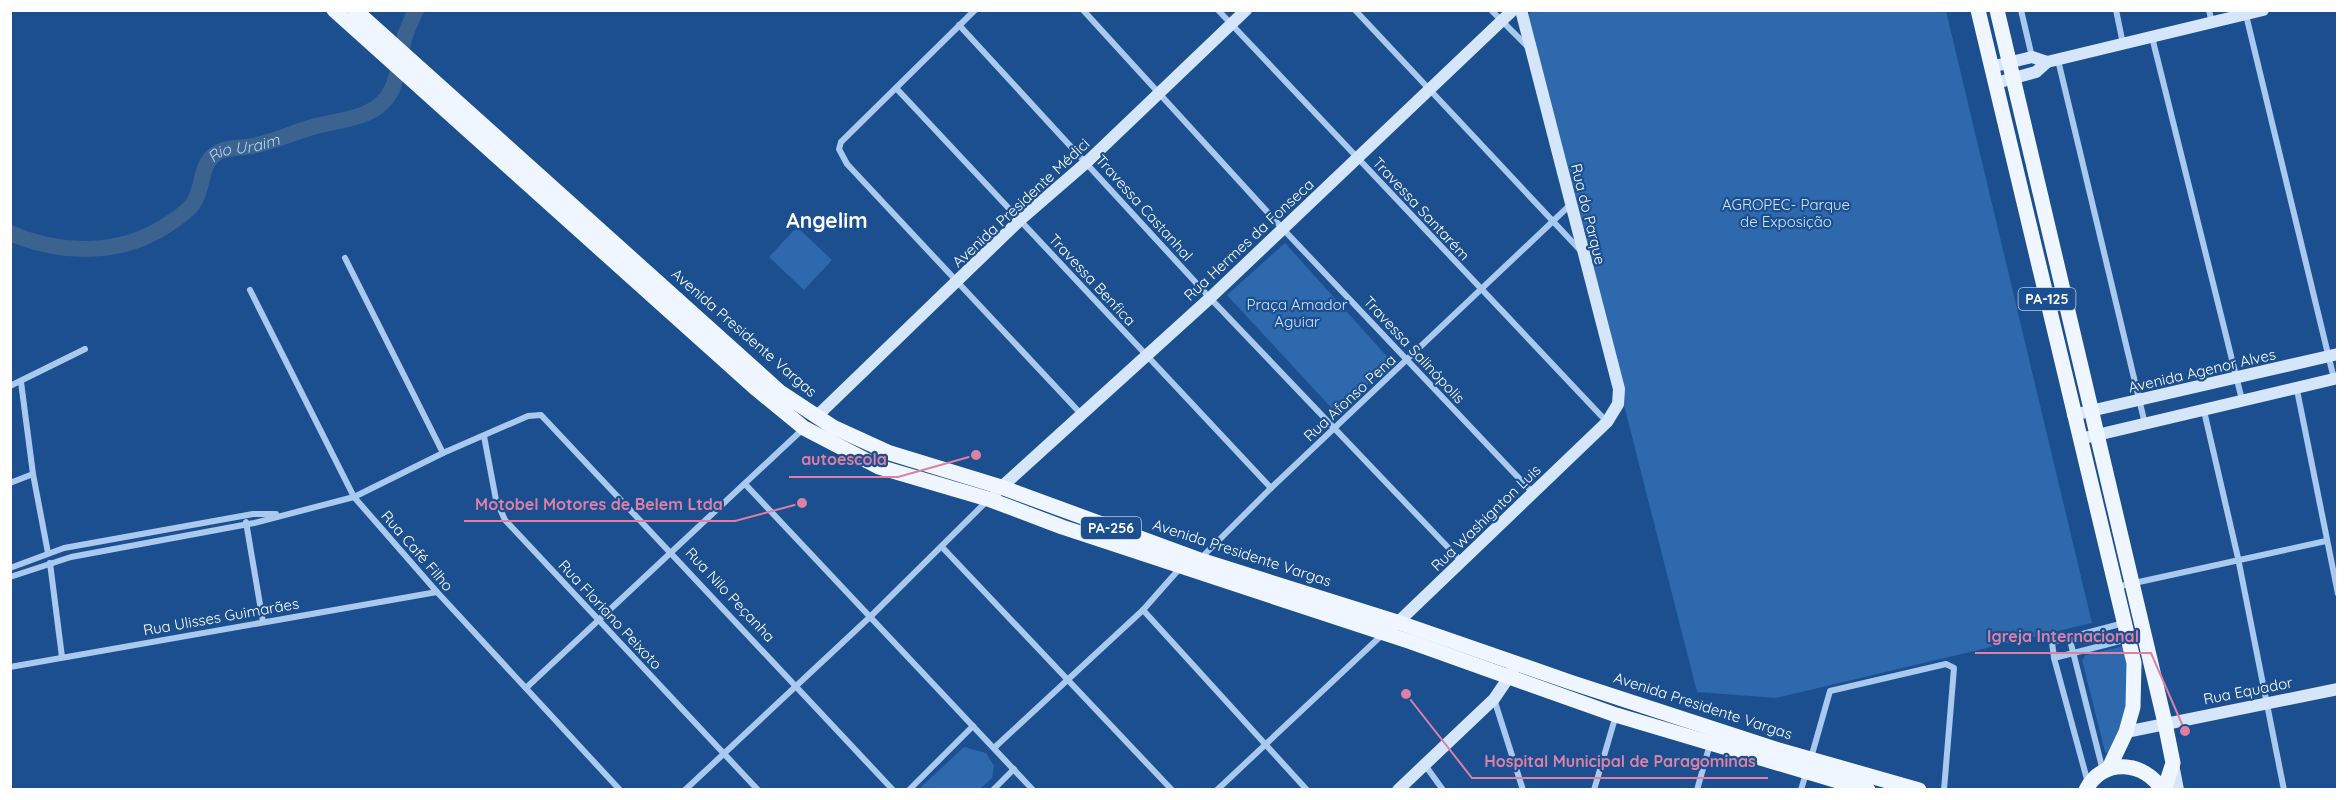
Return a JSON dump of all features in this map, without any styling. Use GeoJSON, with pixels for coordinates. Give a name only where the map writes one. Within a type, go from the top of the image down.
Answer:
{"type":"FeatureCollection","features":[{"type":"Feature","properties":{"kind":"main road"},"geometry":{"type":"LineString","coordinates":[[334,10],[377,40]]}},
{"type":"Feature","properties":{"kind":"main road"},"geometry":{"type":"LineString","coordinates":[[355,10],[377,40]]}},
{"type":"Feature","properties":{"kind":"main road","name":"PA-125"},"geometry":{"type":"LineString","coordinates":[[1978,10],[2037,252],[2073,415],[2125,623],[2136,680],[2133,707],[2126,732],[2106,770],[2087,787]]}},
{"type":"Feature","properties":{"kind":"main road","name":"PA-125"},"geometry":{"type":"LineString","coordinates":[[1997,10],[2133,582],[2173,764]]}},
{"type":"Feature","properties":{"kind":"main road","name":"Avenida Presidente Vargas"},"geometry":{"type":"LineString","coordinates":[[377,40],[554,199],[746,381],[804,428],[868,463],[988,500],[1383,633],[1772,748],[1868,789]]}},
{"type":"Feature","properties":{"kind":"main road"},"geometry":{"type":"LineString","coordinates":[[2013,156],[2030,153]]}},
{"type":"Feature","properties":{"kind":"main road","name":"Avenida Presidente Vargas"},"geometry":{"type":"LineString","coordinates":[[554,199],[780,392],[816,417],[869,445],[1001,487],[1200,560],[1400,623],[1616,715],[1710,743],[1918,789]]}},
{"type":"Feature","properties":{"kind":"main road"},"geometry":{"type":"LineString","coordinates":[[2037,252],[2054,247]]}},
{"type":"Feature","properties":{"kind":"main road"},"geometry":{"type":"LineString","coordinates":[[2106,770],[2135,767],[2147,772],[2163,789],[2173,764]]}},
{"type":"Feature","properties":{"kind":"street"},"geometry":{"type":"LineString","coordinates":[[975,10],[841,142],[839,149],[847,164],[1082,416]]}},
{"type":"Feature","properties":{"kind":"street","name":"Travessa Salinópolis"},"geometry":{"type":"LineString","coordinates":[[1083,10],[1283,229],[1533,493]]}},
{"type":"Feature","properties":{"kind":"street","name":"Travessa Santarém"},"geometry":{"type":"LineString","coordinates":[[1218,10],[1607,422]]}},
{"type":"Feature","properties":{"kind":"street","name":"Avenida Presidente Médici"},"geometry":{"type":"LineString","coordinates":[[816,417],[959,282],[1020,220],[1087,162],[1245,10]]}},
{"type":"Feature","properties":{"kind":"street"},"geometry":{"type":"LineString","coordinates":[[1354,10],[1582,252]]}},
{"type":"Feature","properties":{"kind":"street"},"geometry":{"type":"LineString","coordinates":[[1491,10],[1516,14],[1529,48]]}},
{"type":"Feature","properties":{"kind":"street"},"geometry":{"type":"LineString","coordinates":[[2021,10],[2036,72]]}},
{"type":"Feature","properties":{"kind":"street"},"geometry":{"type":"LineString","coordinates":[[2116,10],[2123,44]]}},
{"type":"Feature","properties":{"kind":"street"},"geometry":{"type":"LineString","coordinates":[[1995,83],[2036,72],[2052,61],[2152,37],[2211,16],[2246,15],[2263,10]]}},
{"type":"Feature","properties":{"kind":"street","name":"Rua Hermes da Fonseca"},"geometry":{"type":"LineString","coordinates":[[988,500],[1210,298],[1430,90],[1516,14]]}},
{"type":"Feature","properties":{"kind":"street","name":"Rua do Parque"},"geometry":{"type":"LineString","coordinates":[[1516,14],[1529,48],[1619,389],[1618,404],[1607,422]]}},
{"type":"Feature","properties":{"kind":"street"},"geometry":{"type":"LineString","coordinates":[[2080,439],[2297,390],[2336,379],[2332,355],[2246,15]]}},
{"type":"Feature","properties":{"kind":"street","name":"Travessa Castanhal"},"geometry":{"type":"LineString","coordinates":[[959,25],[1210,298],[1462,562]]}},
{"type":"Feature","properties":{"kind":"street"},"geometry":{"type":"LineString","coordinates":[[2152,37],[2242,402]]}},
{"type":"Feature","properties":{"kind":"street"},"geometry":{"type":"LineString","coordinates":[[1991,66],[2032,57],[2052,61]]}},
{"type":"Feature","properties":{"kind":"street"},"geometry":{"type":"LineString","coordinates":[[2052,61],[2145,424]]}},
{"type":"Feature","properties":{"kind":"street","name":"Travessa Benfica"},"geometry":{"type":"LineString","coordinates":[[896,88],[1271,488]]}},
{"type":"Feature","properties":{"kind":"street","name":"Rua Afonso Pena"},"geometry":{"type":"LineString","coordinates":[[1200,560],[1271,488],[1408,361],[1570,205]]}},
{"type":"Feature","properties":{"kind":"street"},"geometry":{"type":"LineString","coordinates":[[345,258],[443,453]]}},
{"type":"Feature","properties":{"kind":"street","name":"Rua Café Filho"},"geometry":{"type":"LineString","coordinates":[[250,290],[354,497],[437,592],[620,789]]}},
{"type":"Feature","properties":{"kind":"street"},"geometry":{"type":"LineString","coordinates":[[10,386],[85,349]]}},
{"type":"Feature","properties":{"kind":"street","name":"Avenida Agenor Alves"},"geometry":{"type":"LineString","coordinates":[[2073,415],[2332,355]]}},
{"type":"Feature","properties":{"kind":"street"},"geometry":{"type":"LineString","coordinates":[[21,382],[33,474],[48,553]]}},
{"type":"Feature","properties":{"kind":"street"},"geometry":{"type":"LineString","coordinates":[[2297,390],[2337,594]]}},
{"type":"Feature","properties":{"kind":"street"},"geometry":{"type":"LineString","coordinates":[[2204,411],[2238,558],[2284,789]]}},
{"type":"Feature","properties":{"kind":"street","name":"Rua Nilo Peçanha"},"geometry":{"type":"LineString","coordinates":[[484,436],[528,416],[541,415],[547,419],[893,789]]}},
{"type":"Feature","properties":{"kind":"street","name":"Rua Washignton Luis"},"geometry":{"type":"LineString","coordinates":[[1383,633],[1400,623],[1607,422]]}},
{"type":"Feature","properties":{"kind":"street"},"geometry":{"type":"LineString","coordinates":[[526,688],[804,428]]}},
{"type":"Feature","properties":{"kind":"street"},"geometry":{"type":"LineString","coordinates":[[10,578],[50,563],[246,525],[283,513],[354,497],[443,453],[484,436]]}},
{"type":"Feature","properties":{"kind":"street","name":"Rua Floriano Peixoto"},"geometry":{"type":"LineString","coordinates":[[484,436],[496,500],[505,520],[758,789]]}},
{"type":"Feature","properties":{"kind":"street"},"geometry":{"type":"LineString","coordinates":[[10,483],[33,474]]}},
{"type":"Feature","properties":{"kind":"street"},"geometry":{"type":"LineString","coordinates":[[745,484],[1034,789]]}},
{"type":"Feature","properties":{"kind":"street"},"geometry":{"type":"LineString","coordinates":[[685,789],[871,616],[988,500]]}},
{"type":"Feature","properties":{"kind":"street"},"geometry":{"type":"LineString","coordinates":[[10,568],[48,553],[244,515],[283,513]]}},
{"type":"Feature","properties":{"kind":"street"},"geometry":{"type":"LineString","coordinates":[[244,515],[263,622]]}},
{"type":"Feature","properties":{"kind":"street"},"geometry":{"type":"LineString","coordinates":[[2116,587],[2238,558],[2326,541]]}},
{"type":"Feature","properties":{"kind":"street"},"geometry":{"type":"LineString","coordinates":[[942,547],[1172,789]]}},
{"type":"Feature","properties":{"kind":"street"},"geometry":{"type":"LineString","coordinates":[[50,563],[62,657]]}},
{"type":"Feature","properties":{"kind":"street"},"geometry":{"type":"LineString","coordinates":[[994,748],[1143,610],[1171,582],[1182,567]]}},
{"type":"Feature","properties":{"kind":"street","name":"Rua Ulisses Guimarães"},"geometry":{"type":"LineString","coordinates":[[10,667],[437,592]]}},
{"type":"Feature","properties":{"kind":"street"},"geometry":{"type":"LineString","coordinates":[[1143,610],[1307,789]]}},
{"type":"Feature","properties":{"kind":"street"},"geometry":{"type":"LineString","coordinates":[[2087,787],[2054,658],[2052,642],[2125,623]]}},
{"type":"Feature","properties":{"kind":"street"},"geometry":{"type":"LineString","coordinates":[[1218,789],[1383,633]]}},
{"type":"Feature","properties":{"kind":"street"},"geometry":{"type":"LineString","coordinates":[[2068,636],[2106,770]]}},
{"type":"Feature","properties":{"kind":"street"},"geometry":{"type":"LineString","coordinates":[[2054,658],[2128,639]]}},
{"type":"Feature","properties":{"kind":"street"},"geometry":{"type":"LineString","coordinates":[[1801,789],[1827,694],[1834,688],[1946,664],[1954,668],[1944,789]]}},
{"type":"Feature","properties":{"kind":"street"},"geometry":{"type":"LineString","coordinates":[[1398,789],[1494,699],[1513,670]]}},
{"type":"Feature","properties":{"kind":"street","name":"Rua Equador"},"geometry":{"type":"LineString","coordinates":[[2126,732],[2337,689]]}},
{"type":"Feature","properties":{"kind":"street"},"geometry":{"type":"LineString","coordinates":[[1494,699],[1523,789]]}},
{"type":"Feature","properties":{"kind":"street"},"geometry":{"type":"LineString","coordinates":[[1594,789],[1616,715]]}},
{"type":"Feature","properties":{"kind":"street"},"geometry":{"type":"LineString","coordinates":[[909,789],[973,726]]}},
{"type":"Feature","properties":{"kind":"street"},"geometry":{"type":"LineString","coordinates":[[1697,789],[1710,743]]}},
{"type":"Feature","properties":{"kind":"street"},"geometry":{"type":"LineString","coordinates":[[1424,764],[1443,789]]}},
{"type":"Feature","properties":{"kind":"street","name":"PA-125"},"geometry":{"type":"LineString","coordinates":[[2173,764],[2178,789]]}},
{"type":"Feature","properties":{"kind":"street"},"geometry":{"type":"LineString","coordinates":[[993,789],[1014,769]]}},
{"type":"Feature","properties":{"kind":"green space","name":"AGROPEC- Parque de Exposição"},"geometry":{"type":"Polygon","coordinates":[[[1535,10],[1946,11],[2092,623],[1776,698],[1697,692],[1525,16],[1535,10]]]}},
{"type":"Feature","properties":{"kind":"green space"},"geometry":{"type":"Polygon","coordinates":[[[797,227],[832,260],[804,290],[769,257],[797,227]]]}},
{"type":"Feature","properties":{"kind":"green space","name":"Praça Amador Aguiar"},"geometry":{"type":"Polygon","coordinates":[[[1285,243],[1391,361],[1338,415],[1227,295],[1285,243]]]}},
{"type":"Feature","properties":{"kind":"green space"},"geometry":{"type":"Polygon","coordinates":[[[2123,646],[2126,648],[2129,707],[2108,753],[2105,752],[2082,660],[2086,655],[2123,646]]]}},
{"type":"Feature","properties":{"kind":"green space"},"geometry":{"type":"Polygon","coordinates":[[[964,747],[986,753],[994,766],[992,778],[980,789],[919,789],[964,747]]]}},
{"type":"Feature","properties":{"kind":"waterway","name":"Rio Uraim"},"geometry":{"type":"LineString","coordinates":[[10,233],[49,245],[90,249],[110,247],[149,235],[190,208],[199,191],[205,168],[214,155],[221,151],[267,142],[309,128],[355,117],[377,107],[392,89],[405,36],[416,10]]}},
{"type":"Feature","properties":{"kind":"place","name":"autoescola"},"geometry":{"type":"Point","coordinates":[976,455]}},
{"type":"Feature","properties":{"kind":"place","name":"Motobel Motores de Belem Ltda"},"geometry":{"type":"Point","coordinates":[802,503]}},
{"type":"Feature","properties":{"kind":"place","name":"Hospital Municipal de Paragominas"},"geometry":{"type":"Point","coordinates":[1406,694]}},
{"type":"Feature","properties":{"kind":"place","name":"Igreja Internacional"},"geometry":{"type":"Point","coordinates":[2185,731]}},
{"type":"Feature","properties":{"kind":"district","name":"Angelim"},"geometry":{"type":"Point","coordinates":[827,221]}}]}
